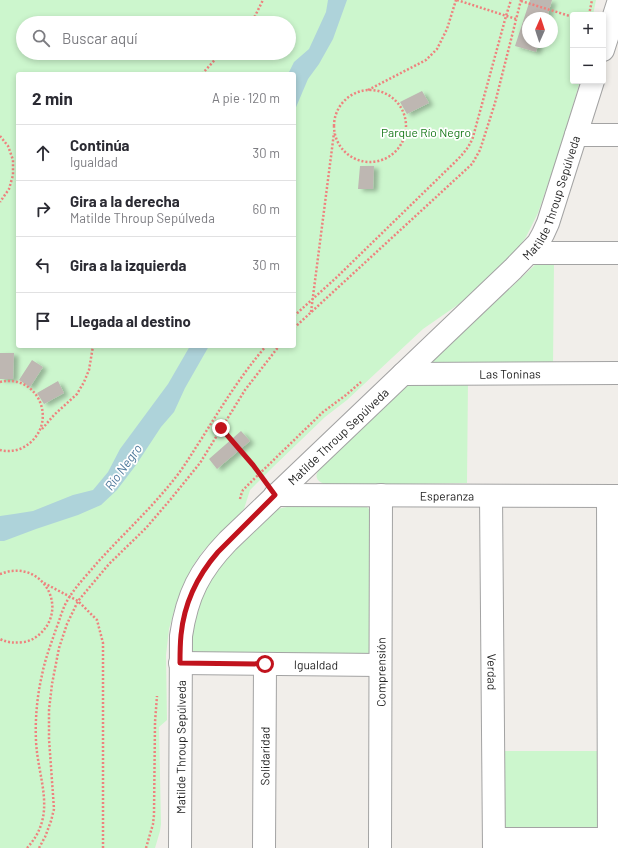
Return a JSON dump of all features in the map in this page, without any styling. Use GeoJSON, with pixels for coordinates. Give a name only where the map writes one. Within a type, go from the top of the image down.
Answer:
{"type":"FeatureCollection","features":[{"type":"Feature","properties":{"kind":"street"},"geometry":{"type":"LineString","coordinates":[[604,48],[617,8]]}},
{"type":"Feature","properties":{"kind":"street","name":"Matilde Throup Sepúlveda"},"geometry":{"type":"LineString","coordinates":[[180,848],[181,636],[186,608],[197,582],[210,560],[275,495],[529,253],[544,234],[592,84]]}},
{"type":"Feature","properties":{"kind":"street"},"geometry":{"type":"LineString","coordinates":[[576,135],[618,135]]}},
{"type":"Feature","properties":{"kind":"street"},"geometry":{"type":"LineString","coordinates":[[529,253],[618,253]]}},
{"type":"Feature","properties":{"kind":"street","name":"Las Toninas"},"geometry":{"type":"LineString","coordinates":[[403,374],[618,373]]}},
{"type":"Feature","properties":{"kind":"street","name":"Esperanza"},"geometry":{"type":"LineString","coordinates":[[275,495],[613,496]]}},
{"type":"Feature","properties":{"kind":"street","name":"Comprensión"},"geometry":{"type":"LineString","coordinates":[[380,848],[381,495]]}},
{"type":"Feature","properties":{"kind":"street","name":"Verdad"},"geometry":{"type":"LineString","coordinates":[[491,496],[494,844]]}},
{"type":"Feature","properties":{"kind":"street"},"geometry":{"type":"LineString","coordinates":[[494,844],[612,842],[614,734],[613,496]]}},
{"type":"Feature","properties":{"kind":"street","name":"Igualdad"},"geometry":{"type":"LineString","coordinates":[[180,663],[380,666]]}},
{"type":"Feature","properties":{"kind":"street","name":"Solidaridad"},"geometry":{"type":"LineString","coordinates":[[264,848],[265,664]]}},
{"type":"Feature","properties":{"kind":"path"},"geometry":{"type":"LineString","coordinates":[[255,16],[263,0]]}},
{"type":"Feature","properties":{"kind":"path"},"geometry":{"type":"LineString","coordinates":[[368,90],[426,60],[437,49],[447,29],[456,0],[516,19]]}},
{"type":"Feature","properties":{"kind":"path"},"geometry":{"type":"LineString","coordinates":[[296,314],[454,163],[470,145],[511,0]]}},
{"type":"Feature","properties":{"kind":"path"},"geometry":{"type":"LineString","coordinates":[[296,326],[472,164],[480,150],[495,103],[521,0],[570,16]]}},
{"type":"Feature","properties":{"kind":"path"},"geometry":{"type":"LineString","coordinates":[[590,12],[592,0]]}},
{"type":"Feature","properties":{"kind":"path"},"geometry":{"type":"LineString","coordinates":[[204,72],[215,60]]}},
{"type":"Feature","properties":{"kind":"path"},"geometry":{"type":"LineString","coordinates":[[311,312],[335,118],[339,108],[347,99],[357,92],[368,90],[380,91],[391,97],[400,105],[405,116],[407,128],[404,140],[398,150],[388,158],[377,162],[364,162],[353,158],[344,151],[337,142],[334,130]]}},
{"type":"Feature","properties":{"kind":"path"},"geometry":{"type":"LineString","coordinates":[[0,136],[8,146],[13,160],[13,175],[9,190],[0,202]]}},
{"type":"Feature","properties":{"kind":"path"},"geometry":{"type":"LineString","coordinates":[[0,450],[12,451],[21,449],[28,444],[35,438],[40,430],[54,415],[77,394],[89,370],[93,348]]}},
{"type":"Feature","properties":{"kind":"path"},"geometry":{"type":"LineString","coordinates":[[27,848],[36,836],[44,814],[45,800],[37,755],[36,740],[39,691],[44,664],[63,609],[70,597],[90,572],[162,494],[180,472],[237,383],[264,348]]}},
{"type":"Feature","properties":{"kind":"path"},"geometry":{"type":"LineString","coordinates":[[39,848],[45,837],[54,809],[49,739],[49,710],[52,684],[67,624],[78,601],[109,564],[146,528],[200,463],[245,390],[277,348]]}},
{"type":"Feature","properties":{"kind":"path"},"geometry":{"type":"LineString","coordinates":[[0,382],[13,381],[22,384],[37,396],[43,413],[43,422],[40,430]]}},
{"type":"Feature","properties":{"kind":"path"},"geometry":{"type":"LineString","coordinates":[[221,428],[253,465],[275,495]]}},
{"type":"Feature","properties":{"kind":"path"},"geometry":{"type":"LineString","coordinates":[[0,574],[11,571],[23,571],[35,575],[44,583],[78,601],[97,620],[103,643],[103,848]]}},
{"type":"Feature","properties":{"kind":"path"},"geometry":{"type":"LineString","coordinates":[[0,639],[15,643],[27,641],[38,636],[46,627],[51,617],[53,605],[50,593],[44,583]]}},
{"type":"Feature","properties":{"kind":"green space","name":"Parque Río Negro"},"geometry":{"type":"Polygon","coordinates":[[[0,0],[596,0],[594,12],[570,12],[570,84],[579,84],[561,146],[538,213],[526,237],[518,248],[489,277],[459,304],[423,329],[347,400],[325,417],[250,490],[244,509],[203,551],[185,581],[176,604],[169,629],[166,655],[167,720],[159,727],[160,831],[155,848],[0,848],[0,0]]]}},
{"type":"Feature","properties":{"kind":"green space"},"geometry":{"type":"Polygon","coordinates":[[[541,262],[554,262],[553,367],[431,365],[431,362],[536,264],[541,262]]]}},
{"type":"Feature","properties":{"kind":"green space"},"geometry":{"type":"Polygon","coordinates":[[[412,380],[468,380],[467,483],[330,485],[324,484],[318,480],[316,476],[319,470],[412,380]]]}},
{"type":"Feature","properties":{"kind":"green space"},"geometry":{"type":"Polygon","coordinates":[[[287,507],[367,507],[371,511],[375,647],[363,659],[199,657],[190,651],[192,632],[204,592],[210,579],[223,562],[277,509],[287,507]]]}},
{"type":"Feature","properties":{"kind":"green space"},"geometry":{"type":"Polygon","coordinates":[[[501,751],[603,751],[600,830],[504,831],[501,751]]]}},
{"type":"Feature","properties":{"kind":"water"},"geometry":{"type":"Polygon","coordinates":[[[328,0],[347,0],[333,39],[319,64],[308,79],[296,107],[296,72],[289,72],[294,62],[309,49],[326,12],[328,0]]]}},
{"type":"Feature","properties":{"kind":"water","name":"Río Negro"},"geometry":{"type":"Polygon","coordinates":[[[189,348],[208,348],[185,388],[174,412],[161,427],[136,465],[117,490],[101,505],[78,515],[4,541],[0,541],[0,516],[33,511],[73,495],[93,490],[108,472],[120,449],[168,384],[189,348]]]}},
{"type":"Feature","properties":{"kind":"building"},"geometry":{"type":"Polygon","coordinates":[[[530,0],[552,0],[549,12],[526,12],[530,0]]]}},
{"type":"Feature","properties":{"kind":"building"},"geometry":{"type":"Polygon","coordinates":[[[522,25],[522,48],[515,46],[522,25]]]}},
{"type":"Feature","properties":{"kind":"building"},"geometry":{"type":"Polygon","coordinates":[[[522,48],[537,48],[536,52],[522,48]]]}},
{"type":"Feature","properties":{"kind":"building"},"geometry":{"type":"Polygon","coordinates":[[[422,91],[429,103],[407,114],[400,102],[422,91]]]}},
{"type":"Feature","properties":{"kind":"building"},"geometry":{"type":"Polygon","coordinates":[[[360,166],[374,166],[373,189],[358,189],[360,166]]]}},
{"type":"Feature","properties":{"kind":"building"},"geometry":{"type":"Polygon","coordinates":[[[0,353],[14,353],[13,379],[0,379],[0,353]]]}},
{"type":"Feature","properties":{"kind":"building"},"geometry":{"type":"Polygon","coordinates":[[[32,360],[43,367],[30,387],[19,380],[32,360]]]}},
{"type":"Feature","properties":{"kind":"building"},"geometry":{"type":"Polygon","coordinates":[[[58,381],[64,393],[44,404],[37,393],[58,381]]]}},
{"type":"Feature","properties":{"kind":"building"},"geometry":{"type":"Polygon","coordinates":[[[241,431],[250,441],[217,469],[209,459],[241,431]]]}},
{"type":"Feature","properties":{"kind":"route"},"geometry":{"type":"LineString","coordinates":[[221,428],[253,465],[275,495],[210,560],[197,582],[186,608],[183,622],[180,663],[265,664]]}}]}
